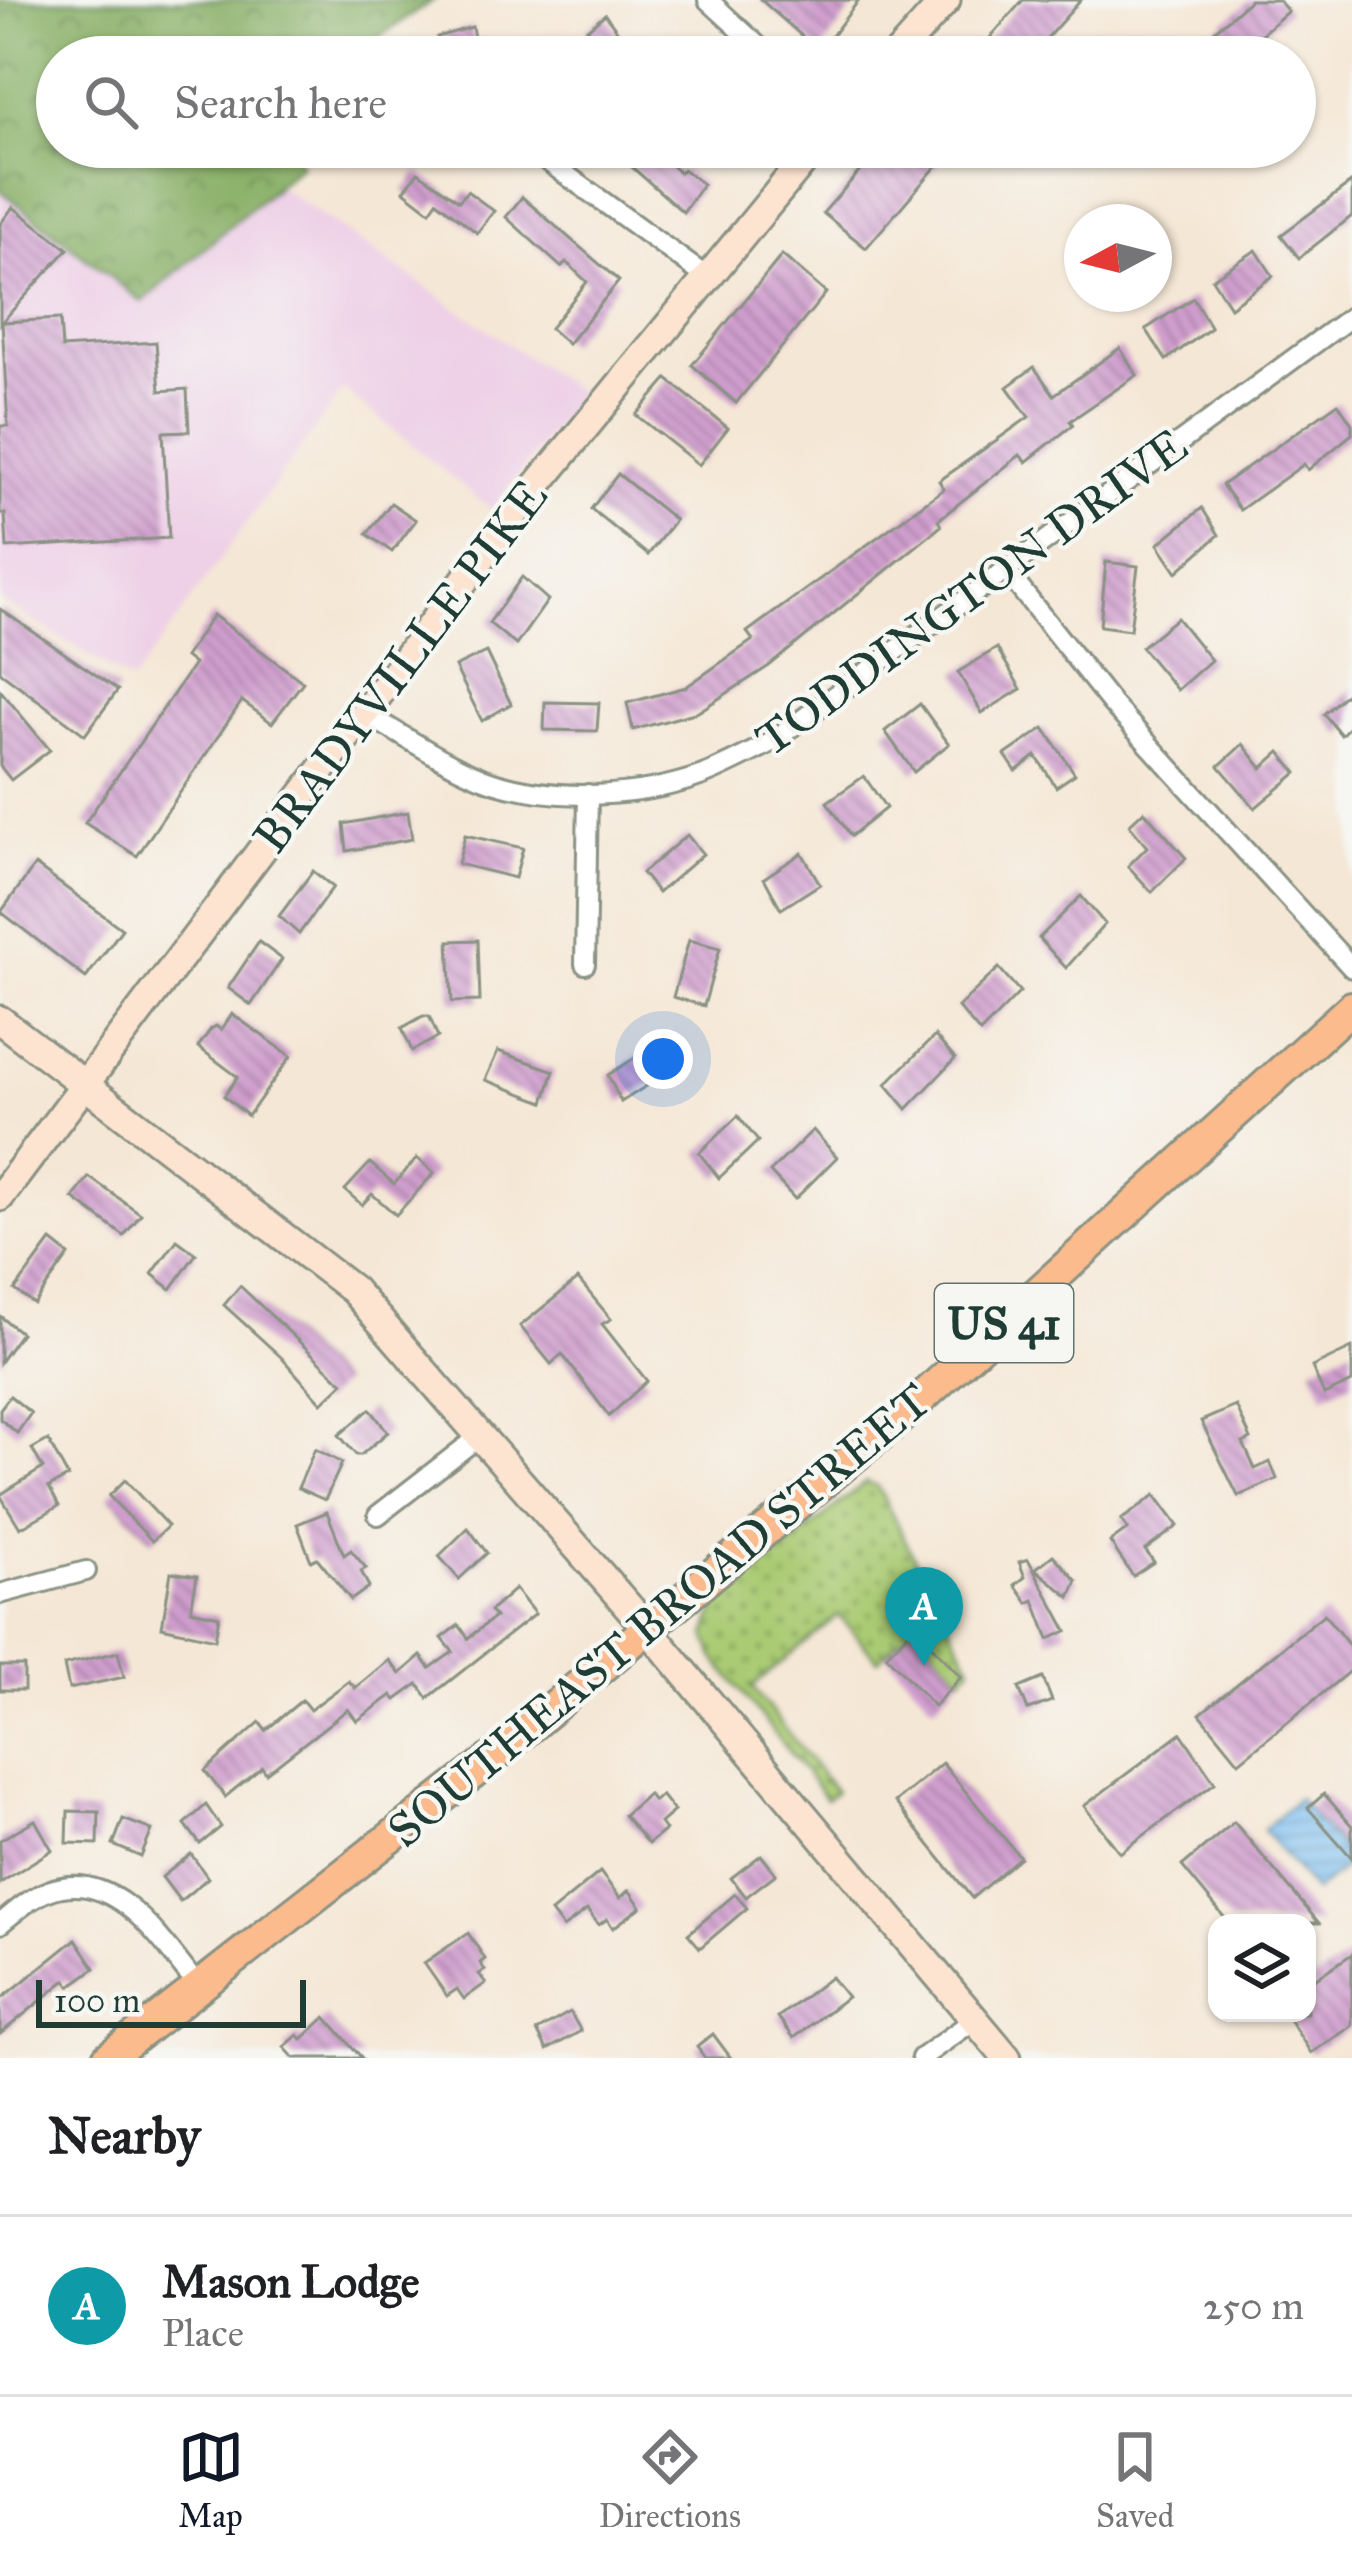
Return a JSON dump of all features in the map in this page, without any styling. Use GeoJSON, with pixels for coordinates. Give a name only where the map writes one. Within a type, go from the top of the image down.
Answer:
{"type":"FeatureCollection","features":[{"type":"Feature","properties":{"kind":"main road"},"geometry":{"type":"LineString","coordinates":[[914,36],[946,0]]}},
{"type":"Feature","properties":{"kind":"main road","name":"BRADYVILLE PIKE"},"geometry":{"type":"LineString","coordinates":[[0,1197],[522,504],[797,168]]}},
{"type":"Feature","properties":{"kind":"main road","name":"SOUTHEAST BROAD STREET"},"geometry":{"type":"LineString","coordinates":[[108,2058],[458,1787],[893,1424],[1352,1007]]}},
{"type":"Feature","properties":{"kind":"main road"},"geometry":{"type":"LineString","coordinates":[[0,1020],[353,1290],[648,1629],[1007,2058]]}},
{"type":"Feature","properties":{"kind":"street"},"geometry":{"type":"LineString","coordinates":[[708,0],[747,36]]}},
{"type":"Feature","properties":{"kind":"street"},"geometry":{"type":"LineString","coordinates":[[557,168],[705,276]]}},
{"type":"Feature","properties":{"kind":"street","name":"TODDINGTON DRIVE"},"geometry":{"type":"LineString","coordinates":[[362,712],[491,781],[588,794],[658,788],[703,775],[770,743],[1352,316]]}},
{"type":"Feature","properties":{"kind":"street"},"geometry":{"type":"LineString","coordinates":[[1007,572],[1112,704],[1352,968]]}},
{"type":"Feature","properties":{"kind":"street"},"geometry":{"type":"LineString","coordinates":[[585,964],[588,794]]}},
{"type":"Feature","properties":{"kind":"street"},"geometry":{"type":"LineString","coordinates":[[378,1515],[481,1435]]}},
{"type":"Feature","properties":{"kind":"street"},"geometry":{"type":"LineString","coordinates":[[0,1594],[86,1571]]}},
{"type":"Feature","properties":{"kind":"street"},"geometry":{"type":"LineString","coordinates":[[0,1924],[51,1890],[81,1887],[108,1894],[137,1911],[199,1988]]}},
{"type":"Feature","properties":{"kind":"street"},"geometry":{"type":"LineString","coordinates":[[921,2058],[976,2018]]}},
{"type":"Feature","properties":{"kind":"shaded area"},"geometry":{"type":"Polygon","coordinates":[[[277,185],[580,393],[492,510],[343,389],[132,682],[0,600],[0,190],[142,302],[277,185]]]}},
{"type":"Feature","properties":{"kind":"green space"},"geometry":{"type":"Polygon","coordinates":[[[0,0],[434,0],[380,36],[36,36],[36,168],[298,168],[142,302],[0,190],[0,0]]]}},
{"type":"Feature","properties":{"kind":"green space"},"geometry":{"type":"Polygon","coordinates":[[[866,1482],[877,1486],[971,1666],[961,1677],[914,1627],[878,1660],[838,1615],[752,1687],[835,1792],[826,1799],[714,1657],[706,1635],[717,1605],[866,1482]]]}},
{"type":"Feature","properties":{"kind":"water"},"geometry":{"type":"Polygon","coordinates":[[[1298,1798],[1352,1861],[1315,1892],[1263,1830],[1298,1798]]]}},
{"type":"Feature","properties":{"kind":"building"},"geometry":{"type":"Polygon","coordinates":[[[761,0],[859,0],[832,36],[802,36],[761,0]]]}},
{"type":"Feature","properties":{"kind":"building"},"geometry":{"type":"Polygon","coordinates":[[[1023,0],[1081,0],[1049,36],[992,36],[1023,0]]]}},
{"type":"Feature","properties":{"kind":"building"},"geometry":{"type":"Polygon","coordinates":[[[1250,0],[1278,0],[1288,11],[1259,36],[1209,36],[1250,0]]]}},
{"type":"Feature","properties":{"kind":"building"},"geometry":{"type":"Polygon","coordinates":[[[605,14],[621,36],[590,36],[586,30],[605,14]]]}},
{"type":"Feature","properties":{"kind":"building"},"geometry":{"type":"Polygon","coordinates":[[[472,27],[474,36],[440,36],[472,27]]]}},
{"type":"Feature","properties":{"kind":"building"},"geometry":{"type":"Polygon","coordinates":[[[633,168],[674,168],[680,173],[683,169],[703,184],[683,212],[633,168]]]}},
{"type":"Feature","properties":{"kind":"building"},"geometry":{"type":"Polygon","coordinates":[[[863,168],[935,168],[866,248],[823,213],[863,168]]]}},
{"type":"Feature","properties":{"kind":"building"},"geometry":{"type":"Polygon","coordinates":[[[418,172],[459,201],[467,191],[494,211],[477,233],[437,201],[430,211],[404,191],[418,172]]]}},
{"type":"Feature","properties":{"kind":"building"},"geometry":{"type":"Polygon","coordinates":[[[1352,182],[1352,216],[1299,258],[1281,235],[1352,182]]]}},
{"type":"Feature","properties":{"kind":"building"},"geometry":{"type":"Polygon","coordinates":[[[522,197],[619,281],[568,344],[550,328],[587,282],[566,262],[561,267],[506,217],[522,197]]]}},
{"type":"Feature","properties":{"kind":"building"},"geometry":{"type":"Polygon","coordinates":[[[13,207],[68,249],[0,324],[0,224],[13,207]]]}},
{"type":"Feature","properties":{"kind":"building"},"geometry":{"type":"Polygon","coordinates":[[[1256,250],[1273,276],[1230,307],[1212,279],[1256,250]]]}},
{"type":"Feature","properties":{"kind":"building"},"geometry":{"type":"Polygon","coordinates":[[[782,255],[826,293],[736,403],[692,365],[782,255]]]}},
{"type":"Feature","properties":{"kind":"building"},"geometry":{"type":"Polygon","coordinates":[[[1193,298],[1211,328],[1166,360],[1146,329],[1193,298]]]}},
{"type":"Feature","properties":{"kind":"building"},"geometry":{"type":"Polygon","coordinates":[[[60,319],[62,348],[156,342],[160,391],[187,389],[189,431],[163,432],[169,538],[7,548],[5,514],[0,514],[0,426],[8,426],[2,322],[60,319]]]}},
{"type":"Feature","properties":{"kind":"building"},"geometry":{"type":"Polygon","coordinates":[[[1120,348],[1137,375],[1070,421],[1073,425],[1026,462],[1020,455],[769,666],[698,712],[633,730],[627,703],[686,687],[753,640],[747,632],[944,489],[939,481],[1029,417],[1007,387],[1034,367],[1054,395],[1120,348]]]}},
{"type":"Feature","properties":{"kind":"building"},"geometry":{"type":"Polygon","coordinates":[[[667,379],[728,428],[699,465],[636,415],[667,379]]]}},
{"type":"Feature","properties":{"kind":"building"},"geometry":{"type":"Polygon","coordinates":[[[1338,403],[1352,424],[1352,434],[1308,470],[1304,464],[1240,510],[1222,485],[1338,403]]]}},
{"type":"Feature","properties":{"kind":"building"},"geometry":{"type":"Polygon","coordinates":[[[618,474],[675,520],[648,555],[591,509],[618,474]]]}},
{"type":"Feature","properties":{"kind":"building"},"geometry":{"type":"Polygon","coordinates":[[[391,503],[416,520],[392,552],[367,534],[391,503]]]}},
{"type":"Feature","properties":{"kind":"building"},"geometry":{"type":"Polygon","coordinates":[[[1202,508],[1219,535],[1177,572],[1158,544],[1202,508]]]}},
{"type":"Feature","properties":{"kind":"building"},"geometry":{"type":"Polygon","coordinates":[[[1106,562],[1138,566],[1130,630],[1100,626],[1106,562]]]}},
{"type":"Feature","properties":{"kind":"building"},"geometry":{"type":"Polygon","coordinates":[[[522,577],[548,600],[516,645],[489,623],[522,577]]]}},
{"type":"Feature","properties":{"kind":"building"},"geometry":{"type":"Polygon","coordinates":[[[0,609],[118,690],[85,735],[0,672],[0,609]]]}},
{"type":"Feature","properties":{"kind":"building"},"geometry":{"type":"Polygon","coordinates":[[[213,615],[303,682],[272,723],[242,701],[137,856],[85,823],[194,664],[185,657],[213,615]]]}},
{"type":"Feature","properties":{"kind":"building"},"geometry":{"type":"Polygon","coordinates":[[[1177,618],[1211,660],[1177,690],[1141,647],[1177,618]]]}},
{"type":"Feature","properties":{"kind":"building"},"geometry":{"type":"Polygon","coordinates":[[[997,648],[1021,689],[982,713],[958,672],[997,648]]]}},
{"type":"Feature","properties":{"kind":"building"},"geometry":{"type":"Polygon","coordinates":[[[486,652],[511,704],[482,721],[455,667],[486,652]]]}},
{"type":"Feature","properties":{"kind":"building"},"geometry":{"type":"Polygon","coordinates":[[[1352,688],[1352,724],[1341,735],[1324,714],[1352,688]]]}},
{"type":"Feature","properties":{"kind":"building"},"geometry":{"type":"Polygon","coordinates":[[[0,690],[50,750],[11,780],[0,766],[0,690]]]}},
{"type":"Feature","properties":{"kind":"building"},"geometry":{"type":"Polygon","coordinates":[[[545,702],[599,703],[597,731],[544,730],[545,702]]]}},
{"type":"Feature","properties":{"kind":"building"},"geometry":{"type":"Polygon","coordinates":[[[920,704],[949,744],[914,772],[885,731],[920,704]]]}},
{"type":"Feature","properties":{"kind":"building"},"geometry":{"type":"Polygon","coordinates":[[[1044,728],[1075,774],[1056,787],[1036,756],[1016,771],[1005,755],[1044,728]]]}},
{"type":"Feature","properties":{"kind":"building"},"geometry":{"type":"Polygon","coordinates":[[[1243,744],[1262,768],[1280,752],[1297,773],[1255,808],[1219,766],[1243,744]]]}},
{"type":"Feature","properties":{"kind":"building"},"geometry":{"type":"Polygon","coordinates":[[[864,776],[886,808],[851,836],[827,802],[864,776]]]}},
{"type":"Feature","properties":{"kind":"building"},"geometry":{"type":"Polygon","coordinates":[[[1144,811],[1186,858],[1152,892],[1128,866],[1147,847],[1129,825],[1144,811]]]}},
{"type":"Feature","properties":{"kind":"building"},"geometry":{"type":"Polygon","coordinates":[[[408,812],[412,839],[347,851],[344,824],[408,812]]]}},
{"type":"Feature","properties":{"kind":"building"},"geometry":{"type":"Polygon","coordinates":[[[465,835],[523,848],[515,878],[458,864],[465,835]]]}},
{"type":"Feature","properties":{"kind":"building"},"geometry":{"type":"Polygon","coordinates":[[[687,835],[703,854],[658,893],[642,873],[687,835]]]}},
{"type":"Feature","properties":{"kind":"building"},"geometry":{"type":"Polygon","coordinates":[[[802,853],[820,884],[781,909],[764,878],[802,853]]]}},
{"type":"Feature","properties":{"kind":"building"},"geometry":{"type":"Polygon","coordinates":[[[35,865],[122,929],[86,978],[1,912],[35,865]]]}},
{"type":"Feature","properties":{"kind":"building"},"geometry":{"type":"Polygon","coordinates":[[[313,871],[333,887],[299,934],[279,916],[313,871]]]}},
{"type":"Feature","properties":{"kind":"building"},"geometry":{"type":"Polygon","coordinates":[[[1081,896],[1105,924],[1066,968],[1039,938],[1081,896]]]}},
{"type":"Feature","properties":{"kind":"building"},"geometry":{"type":"Polygon","coordinates":[[[478,940],[480,1001],[452,1002],[449,941],[478,940]]]}},
{"type":"Feature","properties":{"kind":"building"},"geometry":{"type":"Polygon","coordinates":[[[689,940],[720,948],[704,1006],[673,997],[689,940]]]}},
{"type":"Feature","properties":{"kind":"building"},"geometry":{"type":"Polygon","coordinates":[[[259,942],[282,959],[251,1005],[228,988],[259,942]]]}},
{"type":"Feature","properties":{"kind":"building"},"geometry":{"type":"Polygon","coordinates":[[[999,968],[1020,992],[980,1033],[958,1007],[999,968]]]}},
{"type":"Feature","properties":{"kind":"building"},"geometry":{"type":"Polygon","coordinates":[[[232,1014],[291,1056],[248,1116],[224,1096],[238,1077],[198,1047],[211,1029],[221,1030],[232,1014]]]}},
{"type":"Feature","properties":{"kind":"building"},"geometry":{"type":"Polygon","coordinates":[[[429,1016],[438,1037],[412,1051],[402,1028],[429,1016]]]}},
{"type":"Feature","properties":{"kind":"building"},"geometry":{"type":"Polygon","coordinates":[[[935,1036],[955,1059],[907,1109],[886,1084],[935,1036]]]}},
{"type":"Feature","properties":{"kind":"building"},"geometry":{"type":"Polygon","coordinates":[[[657,1044],[670,1071],[621,1102],[608,1075],[657,1044]]]}},
{"type":"Feature","properties":{"kind":"building"},"geometry":{"type":"Polygon","coordinates":[[[498,1051],[554,1071],[544,1102],[485,1080],[498,1051]]]}},
{"type":"Feature","properties":{"kind":"building"},"geometry":{"type":"Polygon","coordinates":[[[738,1116],[758,1141],[719,1178],[699,1153],[738,1116]]]}},
{"type":"Feature","properties":{"kind":"building"},"geometry":{"type":"Polygon","coordinates":[[[813,1130],[837,1157],[795,1199],[770,1172],[813,1130]]]}},
{"type":"Feature","properties":{"kind":"building"},"geometry":{"type":"Polygon","coordinates":[[[417,1158],[434,1173],[396,1215],[372,1194],[362,1205],[345,1190],[370,1163],[394,1184],[417,1158]]]}},
{"type":"Feature","properties":{"kind":"building"},"geometry":{"type":"Polygon","coordinates":[[[89,1177],[141,1214],[124,1236],[73,1198],[89,1177]]]}},
{"type":"Feature","properties":{"kind":"building"},"geometry":{"type":"Polygon","coordinates":[[[177,1240],[196,1254],[171,1289],[152,1274],[177,1240]]]}},
{"type":"Feature","properties":{"kind":"building"},"geometry":{"type":"Polygon","coordinates":[[[51,1241],[69,1255],[34,1304],[15,1290],[51,1241]]]}},
{"type":"Feature","properties":{"kind":"building"},"geometry":{"type":"Polygon","coordinates":[[[578,1279],[611,1319],[602,1324],[647,1381],[609,1416],[562,1354],[551,1364],[520,1326],[578,1279]]]}},
{"type":"Feature","properties":{"kind":"building"},"geometry":{"type":"Polygon","coordinates":[[[240,1286],[343,1383],[322,1403],[224,1305],[240,1286]]]}},
{"type":"Feature","properties":{"kind":"building"},"geometry":{"type":"Polygon","coordinates":[[[0,1316],[21,1333],[0,1362],[0,1316]]]}},
{"type":"Feature","properties":{"kind":"building"},"geometry":{"type":"Polygon","coordinates":[[[1352,1348],[1352,1382],[1324,1395],[1312,1367],[1352,1348]]]}},
{"type":"Feature","properties":{"kind":"building"},"geometry":{"type":"Polygon","coordinates":[[[10,1396],[31,1413],[17,1433],[0,1419],[0,1409],[10,1396]]]}},
{"type":"Feature","properties":{"kind":"building"},"geometry":{"type":"Polygon","coordinates":[[[1236,1406],[1251,1439],[1243,1443],[1255,1469],[1270,1462],[1277,1479],[1238,1496],[1201,1421],[1236,1406]]]}},
{"type":"Feature","properties":{"kind":"building"},"geometry":{"type":"Polygon","coordinates":[[[370,1409],[388,1432],[356,1455],[339,1435],[370,1409]]]}},
{"type":"Feature","properties":{"kind":"building"},"geometry":{"type":"Polygon","coordinates":[[[48,1440],[68,1477],[49,1487],[59,1506],[20,1528],[0,1495],[43,1468],[32,1449],[48,1440]]]}},
{"type":"Feature","properties":{"kind":"building"},"geometry":{"type":"Polygon","coordinates":[[[315,1449],[342,1463],[325,1500],[298,1488],[315,1449]]]}},
{"type":"Feature","properties":{"kind":"building"},"geometry":{"type":"Polygon","coordinates":[[[125,1480],[168,1526],[152,1541],[109,1496],[125,1480]]]}},
{"type":"Feature","properties":{"kind":"building"},"geometry":{"type":"Polygon","coordinates":[[[1155,1495],[1178,1526],[1145,1550],[1154,1562],[1133,1576],[1110,1542],[1128,1529],[1121,1520],[1155,1495]]]}},
{"type":"Feature","properties":{"kind":"building"},"geometry":{"type":"Polygon","coordinates":[[[327,1512],[344,1555],[351,1550],[366,1568],[361,1571],[369,1587],[351,1600],[317,1558],[311,1561],[297,1524],[327,1512]]]}},
{"type":"Feature","properties":{"kind":"building"},"geometry":{"type":"Polygon","coordinates":[[[468,1528],[487,1553],[459,1579],[439,1556],[468,1528]]]}},
{"type":"Feature","properties":{"kind":"building"},"geometry":{"type":"Polygon","coordinates":[[[1053,1555],[1077,1581],[1070,1597],[1035,1569],[1053,1555]]]}},
{"type":"Feature","properties":{"kind":"building"},"geometry":{"type":"Polygon","coordinates":[[[1028,1559],[1067,1631],[1049,1639],[1034,1600],[1028,1603],[1015,1585],[1025,1577],[1019,1562],[1028,1559]]]}},
{"type":"Feature","properties":{"kind":"building"},"geometry":{"type":"Polygon","coordinates":[[[171,1572],[197,1576],[191,1610],[219,1616],[215,1639],[162,1627],[171,1572]]]}},
{"type":"Feature","properties":{"kind":"building"},"geometry":{"type":"Polygon","coordinates":[[[515,1589],[535,1614],[428,1698],[418,1684],[396,1700],[392,1695],[357,1721],[348,1709],[266,1773],[262,1767],[225,1797],[205,1771],[260,1722],[266,1730],[302,1700],[310,1710],[349,1681],[355,1688],[389,1660],[400,1674],[421,1656],[430,1668],[453,1652],[442,1638],[459,1625],[468,1638],[495,1617],[490,1611],[515,1589]]]}},
{"type":"Feature","properties":{"kind":"building"},"geometry":{"type":"Polygon","coordinates":[[[1324,1614],[1352,1649],[1352,1669],[1239,1762],[1200,1714],[1324,1614]]]}},
{"type":"Feature","properties":{"kind":"building"},"geometry":{"type":"Polygon","coordinates":[[[914,1627],[961,1677],[934,1706],[886,1655],[914,1627]]]}},
{"type":"Feature","properties":{"kind":"building"},"geometry":{"type":"Polygon","coordinates":[[[118,1652],[124,1677],[69,1689],[64,1665],[118,1652]]]}},
{"type":"Feature","properties":{"kind":"building"},"geometry":{"type":"Polygon","coordinates":[[[0,1666],[24,1666],[24,1690],[0,1690],[0,1666]]]}},
{"type":"Feature","properties":{"kind":"building"},"geometry":{"type":"Polygon","coordinates":[[[1043,1678],[1052,1701],[1028,1710],[1019,1688],[1043,1678]]]}},
{"type":"Feature","properties":{"kind":"building"},"geometry":{"type":"Polygon","coordinates":[[[1181,1733],[1215,1783],[1120,1853],[1084,1806],[1181,1733]]]}},
{"type":"Feature","properties":{"kind":"building"},"geometry":{"type":"Polygon","coordinates":[[[942,1763],[1020,1857],[972,1898],[895,1802],[942,1763]]]}},
{"type":"Feature","properties":{"kind":"building"},"geometry":{"type":"Polygon","coordinates":[[[648,1794],[654,1801],[661,1795],[674,1811],[660,1823],[665,1830],[648,1844],[624,1815],[648,1794]]]}},
{"type":"Feature","properties":{"kind":"building"},"geometry":{"type":"Polygon","coordinates":[[[1324,1794],[1352,1826],[1352,1858],[1308,1808],[1324,1794]]]}},
{"type":"Feature","properties":{"kind":"building"},"geometry":{"type":"Polygon","coordinates":[[[206,1805],[221,1827],[200,1844],[185,1824],[206,1805]]]}},
{"type":"Feature","properties":{"kind":"building"},"geometry":{"type":"Polygon","coordinates":[[[68,1811],[99,1812],[98,1844],[67,1843],[68,1811]]]}},
{"type":"Feature","properties":{"kind":"building"},"geometry":{"type":"Polygon","coordinates":[[[123,1819],[152,1830],[141,1857],[113,1845],[123,1819]]]}},
{"type":"Feature","properties":{"kind":"building"},"geometry":{"type":"Polygon","coordinates":[[[35,1820],[52,1850],[0,1883],[0,1840],[35,1820]]]}},
{"type":"Feature","properties":{"kind":"building"},"geometry":{"type":"Polygon","coordinates":[[[1234,1822],[1311,1914],[1222,1914],[1182,1866],[1234,1822]]]}},
{"type":"Feature","properties":{"kind":"building"},"geometry":{"type":"Polygon","coordinates":[[[191,1854],[208,1878],[180,1901],[162,1877],[191,1854]]]}},
{"type":"Feature","properties":{"kind":"building"},"geometry":{"type":"Polygon","coordinates":[[[761,1855],[776,1874],[746,1897],[731,1878],[761,1855]]]}},
{"type":"Feature","properties":{"kind":"building"},"geometry":{"type":"Polygon","coordinates":[[[600,1872],[620,1898],[629,1890],[641,1907],[613,1928],[607,1919],[599,1925],[587,1910],[563,1928],[551,1912],[600,1872]]]}},
{"type":"Feature","properties":{"kind":"building"},"geometry":{"type":"Polygon","coordinates":[[[735,1894],[747,1908],[700,1948],[688,1934],[735,1894]]]}},
{"type":"Feature","properties":{"kind":"building"},"geometry":{"type":"Polygon","coordinates":[[[468,1933],[485,1959],[480,1963],[485,1970],[479,1974],[486,1983],[464,1999],[457,1989],[447,1996],[424,1963],[468,1933]]]}},
{"type":"Feature","properties":{"kind":"building"},"geometry":{"type":"Polygon","coordinates":[[[76,1939],[95,1968],[70,1986],[66,1980],[0,2034],[0,2000],[76,1939]]]}},
{"type":"Feature","properties":{"kind":"building"},"geometry":{"type":"Polygon","coordinates":[[[1352,1954],[1352,2026],[1311,2053],[1291,2022],[1316,2022],[1316,1978],[1352,1954]]]}},
{"type":"Feature","properties":{"kind":"building"},"geometry":{"type":"Polygon","coordinates":[[[831,1977],[847,1997],[794,2038],[778,2017],[831,1977]]]}},
{"type":"Feature","properties":{"kind":"building"},"geometry":{"type":"Polygon","coordinates":[[[570,2012],[581,2031],[547,2050],[537,2031],[570,2012]]]}},
{"type":"Feature","properties":{"kind":"building"},"geometry":{"type":"Polygon","coordinates":[[[326,2017],[362,2058],[294,2058],[284,2047],[298,2035],[302,2039],[326,2017]]]}},
{"type":"Feature","properties":{"kind":"building"},"geometry":{"type":"Polygon","coordinates":[[[713,2034],[731,2058],[705,2058],[697,2047],[713,2034]]]}},
{"type":"Feature","properties":{"kind":"place","name":"Mason Lodge"},"geometry":{"type":"Point","coordinates":[924,1666]}}]}
